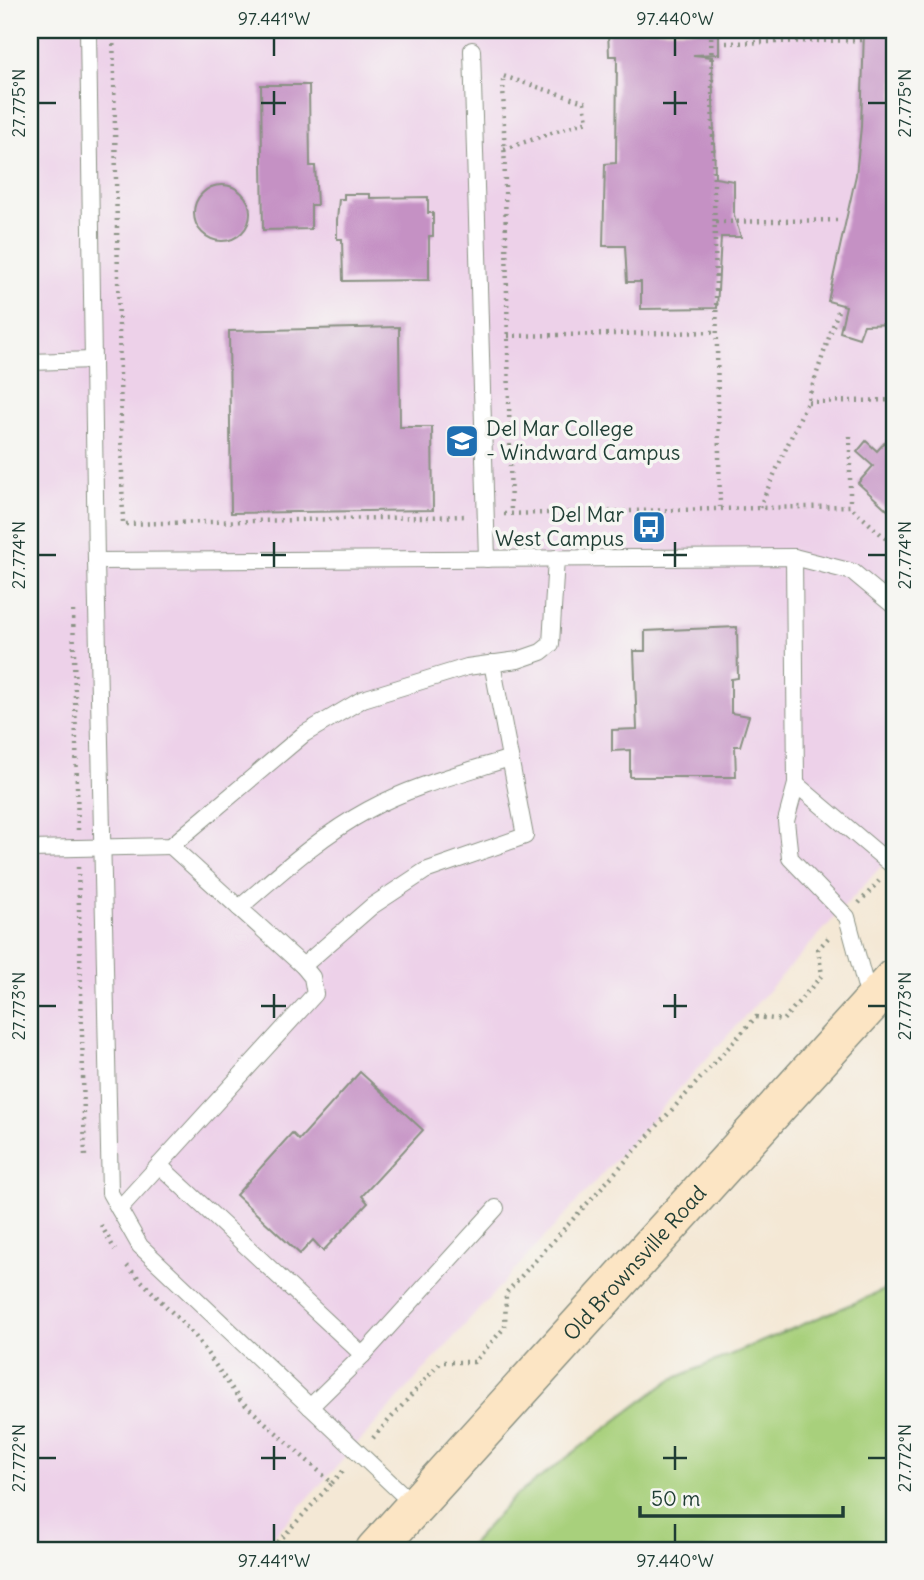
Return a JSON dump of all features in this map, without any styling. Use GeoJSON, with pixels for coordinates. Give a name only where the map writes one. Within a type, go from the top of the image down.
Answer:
{"type":"FeatureCollection","features":[{"type":"Feature","properties":{"kind":"main road","name":"Old Brownsville Road"},"geometry":{"type":"LineString","coordinates":[[375,1550],[886,989]]}},
{"type":"Feature","properties":{"kind":"lane"},"geometry":{"type":"LineString","coordinates":[[88,30],[110,1193],[140,1246],[415,1506]]}},
{"type":"Feature","properties":{"kind":"lane"},"geometry":{"type":"LineString","coordinates":[[472,50],[487,559]]}},
{"type":"Feature","properties":{"kind":"lane"},"geometry":{"type":"LineString","coordinates":[[30,362],[93,360]]}},
{"type":"Feature","properties":{"kind":"lane"},"geometry":{"type":"LineString","coordinates":[[96,561],[794,557],[853,572],[894,606]]}},
{"type":"Feature","properties":{"kind":"lane"},"geometry":{"type":"LineString","coordinates":[[794,557],[796,784],[786,821],[790,858],[847,917],[886,989]]}},
{"type":"Feature","properties":{"kind":"lane"},"geometry":{"type":"LineString","coordinates":[[30,849],[171,846],[304,734],[363,699],[467,667],[518,660],[541,652],[551,644],[556,558]]}},
{"type":"Feature","properties":{"kind":"lane"},"geometry":{"type":"LineString","coordinates":[[303,967],[372,906],[425,871],[525,835],[492,663]]}},
{"type":"Feature","properties":{"kind":"lane"},"geometry":{"type":"LineString","coordinates":[[239,908],[314,845],[368,809],[420,787],[510,758]]}},
{"type":"Feature","properties":{"kind":"lane"},"geometry":{"type":"LineString","coordinates":[[796,784],[894,866]]}},
{"type":"Feature","properties":{"kind":"lane"},"geometry":{"type":"LineString","coordinates":[[118,1209],[315,994],[312,977],[303,967],[171,846]]}},
{"type":"Feature","properties":{"kind":"lane"},"geometry":{"type":"LineString","coordinates":[[159,1165],[363,1355]]}},
{"type":"Feature","properties":{"kind":"lane"},"geometry":{"type":"LineString","coordinates":[[310,1407],[363,1355],[496,1208]]}},
{"type":"Feature","properties":{"kind":"path"},"geometry":{"type":"LineString","coordinates":[[113,30],[123,524],[720,507],[850,506],[894,545]]}},
{"type":"Feature","properties":{"kind":"path"},"geometry":{"type":"LineString","coordinates":[[447,30],[456,35],[456,30]]}},
{"type":"Feature","properties":{"kind":"path"},"geometry":{"type":"LineString","coordinates":[[711,30],[720,507]]}},
{"type":"Feature","properties":{"kind":"path"},"geometry":{"type":"LineString","coordinates":[[726,43],[864,40]]}},
{"type":"Feature","properties":{"kind":"path"},"geometry":{"type":"LineString","coordinates":[[504,149],[587,121],[584,102],[503,76],[504,149],[511,514]]}},
{"type":"Feature","properties":{"kind":"path"},"geometry":{"type":"LineString","coordinates":[[716,222],[842,220]]}},
{"type":"Feature","properties":{"kind":"path"},"geometry":{"type":"LineString","coordinates":[[759,508],[807,402],[838,311]]}},
{"type":"Feature","properties":{"kind":"path"},"geometry":{"type":"LineString","coordinates":[[508,336],[718,332]]}},
{"type":"Feature","properties":{"kind":"path"},"geometry":{"type":"LineString","coordinates":[[807,402],[894,400]]}},
{"type":"Feature","properties":{"kind":"path"},"geometry":{"type":"LineString","coordinates":[[850,436],[850,506]]}},
{"type":"Feature","properties":{"kind":"path"},"geometry":{"type":"LineString","coordinates":[[332,1483],[442,1362],[474,1362],[505,1327],[506,1293],[756,1017],[783,1020],[822,975],[818,949],[894,866]]}},
{"type":"Feature","properties":{"kind":"shaded area","name":"Del Mar College - Windward Campus"},"geometry":{"type":"Polygon","coordinates":[[[30,30],[894,30],[894,852],[261,1550],[30,1550],[30,30]]]}},
{"type":"Feature","properties":{"kind":"green space"},"geometry":{"type":"Polygon","coordinates":[[[894,1286],[894,1550],[466,1550],[513,1498],[670,1380],[894,1286]]]}},
{"type":"Feature","properties":{"kind":"building"},"geometry":{"type":"Polygon","coordinates":[[[608,30],[719,30],[719,54],[693,55],[712,57],[715,178],[734,181],[734,216],[741,237],[721,237],[717,308],[641,309],[641,282],[627,282],[625,246],[603,246],[605,164],[616,163],[617,56],[609,56],[608,30]]]}},
{"type":"Feature","properties":{"kind":"building"},"geometry":{"type":"Polygon","coordinates":[[[864,30],[894,30],[894,324],[864,325],[859,338],[840,332],[846,306],[828,301],[856,175],[861,127],[864,30]]]}},
{"type":"Feature","properties":{"kind":"building"},"geometry":{"type":"Polygon","coordinates":[[[261,85],[309,85],[310,166],[315,166],[317,205],[311,205],[311,229],[263,230],[261,85]]]}},
{"type":"Feature","properties":{"kind":"building"},"geometry":{"type":"Polygon","coordinates":[[[222,185],[233,187],[242,193],[248,202],[248,224],[242,233],[233,239],[222,241],[211,239],[202,233],[196,224],[194,213],[196,202],[202,193],[211,187],[222,185]]]}},
{"type":"Feature","properties":{"kind":"building"},"geometry":{"type":"Polygon","coordinates":[[[344,194],[370,194],[370,198],[428,197],[428,213],[433,213],[433,236],[429,236],[429,280],[343,281],[342,239],[337,239],[337,220],[339,199],[344,199],[344,194]]]}},
{"type":"Feature","properties":{"kind":"building"},"geometry":{"type":"Polygon","coordinates":[[[399,327],[400,427],[432,427],[433,510],[231,513],[229,331],[399,327]]]}},
{"type":"Feature","properties":{"kind":"building"},"geometry":{"type":"Polygon","coordinates":[[[866,441],[877,451],[886,441],[891,445],[894,442],[894,516],[858,483],[873,466],[857,452],[866,441]]]}},
{"type":"Feature","properties":{"kind":"building"},"geometry":{"type":"Polygon","coordinates":[[[737,627],[738,678],[731,679],[731,713],[749,716],[740,746],[735,746],[736,777],[630,777],[630,750],[612,751],[612,730],[637,729],[634,651],[645,651],[645,631],[737,627]]]}},
{"type":"Feature","properties":{"kind":"building"},"geometry":{"type":"Polygon","coordinates":[[[360,1072],[423,1130],[362,1196],[368,1203],[323,1251],[313,1240],[300,1254],[236,1195],[292,1133],[299,1140],[360,1072]]]}},
{"type":"Feature","properties":{"kind":"place","name":"Del Mar College - Windward Campus"},"geometry":{"type":"Point","coordinates":[462,441]}},
{"type":"Feature","properties":{"kind":"place","name":"Del Mar West Campus"},"geometry":{"type":"Point","coordinates":[649,527]}}]}
